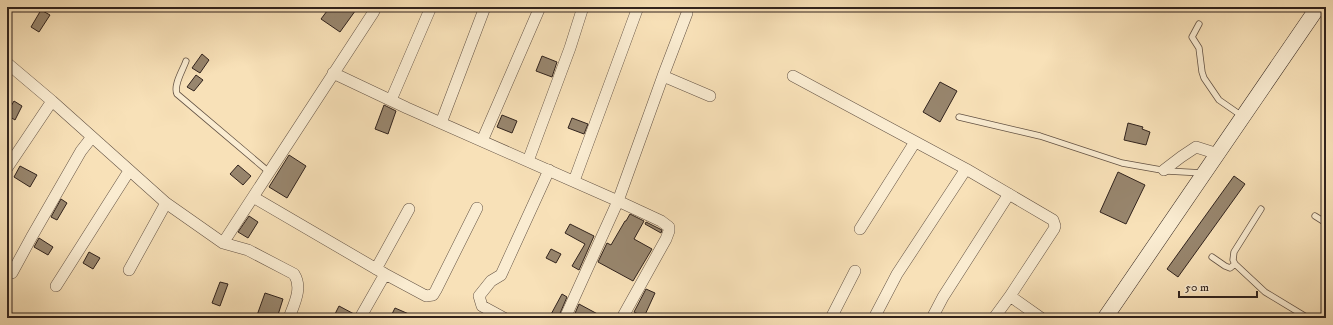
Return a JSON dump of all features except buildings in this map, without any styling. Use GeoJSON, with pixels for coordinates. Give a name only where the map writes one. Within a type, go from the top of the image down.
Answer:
{"type":"FeatureCollection","features":[{"type":"Feature","properties":{"kind":"street"},"geometry":{"type":"LineString","coordinates":[[223,243],[376,7]]}},
{"type":"Feature","properties":{"kind":"street"},"geometry":{"type":"LineString","coordinates":[[391,100],[431,7]]}},
{"type":"Feature","properties":{"kind":"street"},"geometry":{"type":"LineString","coordinates":[[441,123],[485,7]]}},
{"type":"Feature","properties":{"kind":"street"},"geometry":{"type":"LineString","coordinates":[[482,141],[540,7]]}},
{"type":"Feature","properties":{"kind":"street"},"geometry":{"type":"LineString","coordinates":[[528,161],[570,48],[583,7]]}},
{"type":"Feature","properties":{"kind":"street"},"geometry":{"type":"LineString","coordinates":[[574,182],[638,7]]}},
{"type":"Feature","properties":{"kind":"street"},"geometry":{"type":"LineString","coordinates":[[1105,318],[1318,7]]}},
{"type":"Feature","properties":{"kind":"street"},"geometry":{"type":"LineString","coordinates":[[565,318],[618,201],[687,13]]}},
{"type":"Feature","properties":{"kind":"street"},"geometry":{"type":"LineString","coordinates":[[7,63],[52,101],[166,203],[223,243],[248,250],[294,274],[298,280],[297,296],[289,318]]}},
{"type":"Feature","properties":{"kind":"street"},"geometry":{"type":"LineString","coordinates":[[334,73],[441,123],[618,201],[661,221],[669,227],[666,239],[622,318]]}},
{"type":"Feature","properties":{"kind":"street"},"geometry":{"type":"LineString","coordinates":[[663,76],[710,96]]}},
{"type":"Feature","properties":{"kind":"street"},"geometry":{"type":"LineString","coordinates":[[793,76],[966,169],[1050,218],[1055,223],[1055,226],[994,318]]}},
{"type":"Feature","properties":{"kind":"street"},"geometry":{"type":"LineString","coordinates":[[7,168],[52,101]]}},
{"type":"Feature","properties":{"kind":"street"},"geometry":{"type":"LineString","coordinates":[[12,273],[81,151],[92,137]]}},
{"type":"Feature","properties":{"kind":"street"},"geometry":{"type":"LineString","coordinates":[[860,229],[915,142]]}},
{"type":"Feature","properties":{"kind":"street"},"geometry":{"type":"LineString","coordinates":[[1164,170],[1196,148],[1218,154]]}},
{"type":"Feature","properties":{"kind":"street"},"geometry":{"type":"LineString","coordinates":[[874,318],[897,274],[966,169]]}},
{"type":"Feature","properties":{"kind":"street"},"geometry":{"type":"LineString","coordinates":[[504,318],[482,306],[479,296],[491,281],[501,275],[549,170]]}},
{"type":"Feature","properties":{"kind":"street"},"geometry":{"type":"LineString","coordinates":[[56,286],[129,171]]}},
{"type":"Feature","properties":{"kind":"street"},"geometry":{"type":"LineString","coordinates":[[932,318],[943,297],[1009,194]]}},
{"type":"Feature","properties":{"kind":"street"},"geometry":{"type":"LineString","coordinates":[[253,197],[381,272],[426,296],[433,295],[477,208]]}},
{"type":"Feature","properties":{"kind":"street"},"geometry":{"type":"LineString","coordinates":[[129,270],[166,203]]}},
{"type":"Feature","properties":{"kind":"street"},"geometry":{"type":"LineString","coordinates":[[360,318],[409,209]]}},
{"type":"Feature","properties":{"kind":"street"},"geometry":{"type":"LineString","coordinates":[[831,318],[855,271]]}},
{"type":"Feature","properties":{"kind":"street"},"geometry":{"type":"LineString","coordinates":[[1010,296],[1041,318]]}},
{"type":"Feature","properties":{"kind":"lane"},"geometry":{"type":"LineString","coordinates":[[1199,24],[1192,37],[1199,48],[1204,78],[1219,100],[1243,117]]}},
{"type":"Feature","properties":{"kind":"lane"},"geometry":{"type":"LineString","coordinates":[[186,61],[176,86],[177,94],[269,172]]}},
{"type":"Feature","properties":{"kind":"lane"},"geometry":{"type":"LineString","coordinates":[[959,117],[1040,136],[1122,163],[1164,170],[1205,173]]}},
{"type":"Feature","properties":{"kind":"lane"},"geometry":{"type":"LineString","coordinates":[[1261,209],[1234,252],[1233,260],[1265,292],[1308,318]]}},
{"type":"Feature","properties":{"kind":"lane"},"geometry":{"type":"LineString","coordinates":[[1315,216],[1326,223]]}},
{"type":"Feature","properties":{"kind":"lane"},"geometry":{"type":"LineString","coordinates":[[1212,256],[1230,268],[1236,264]]}}]}
